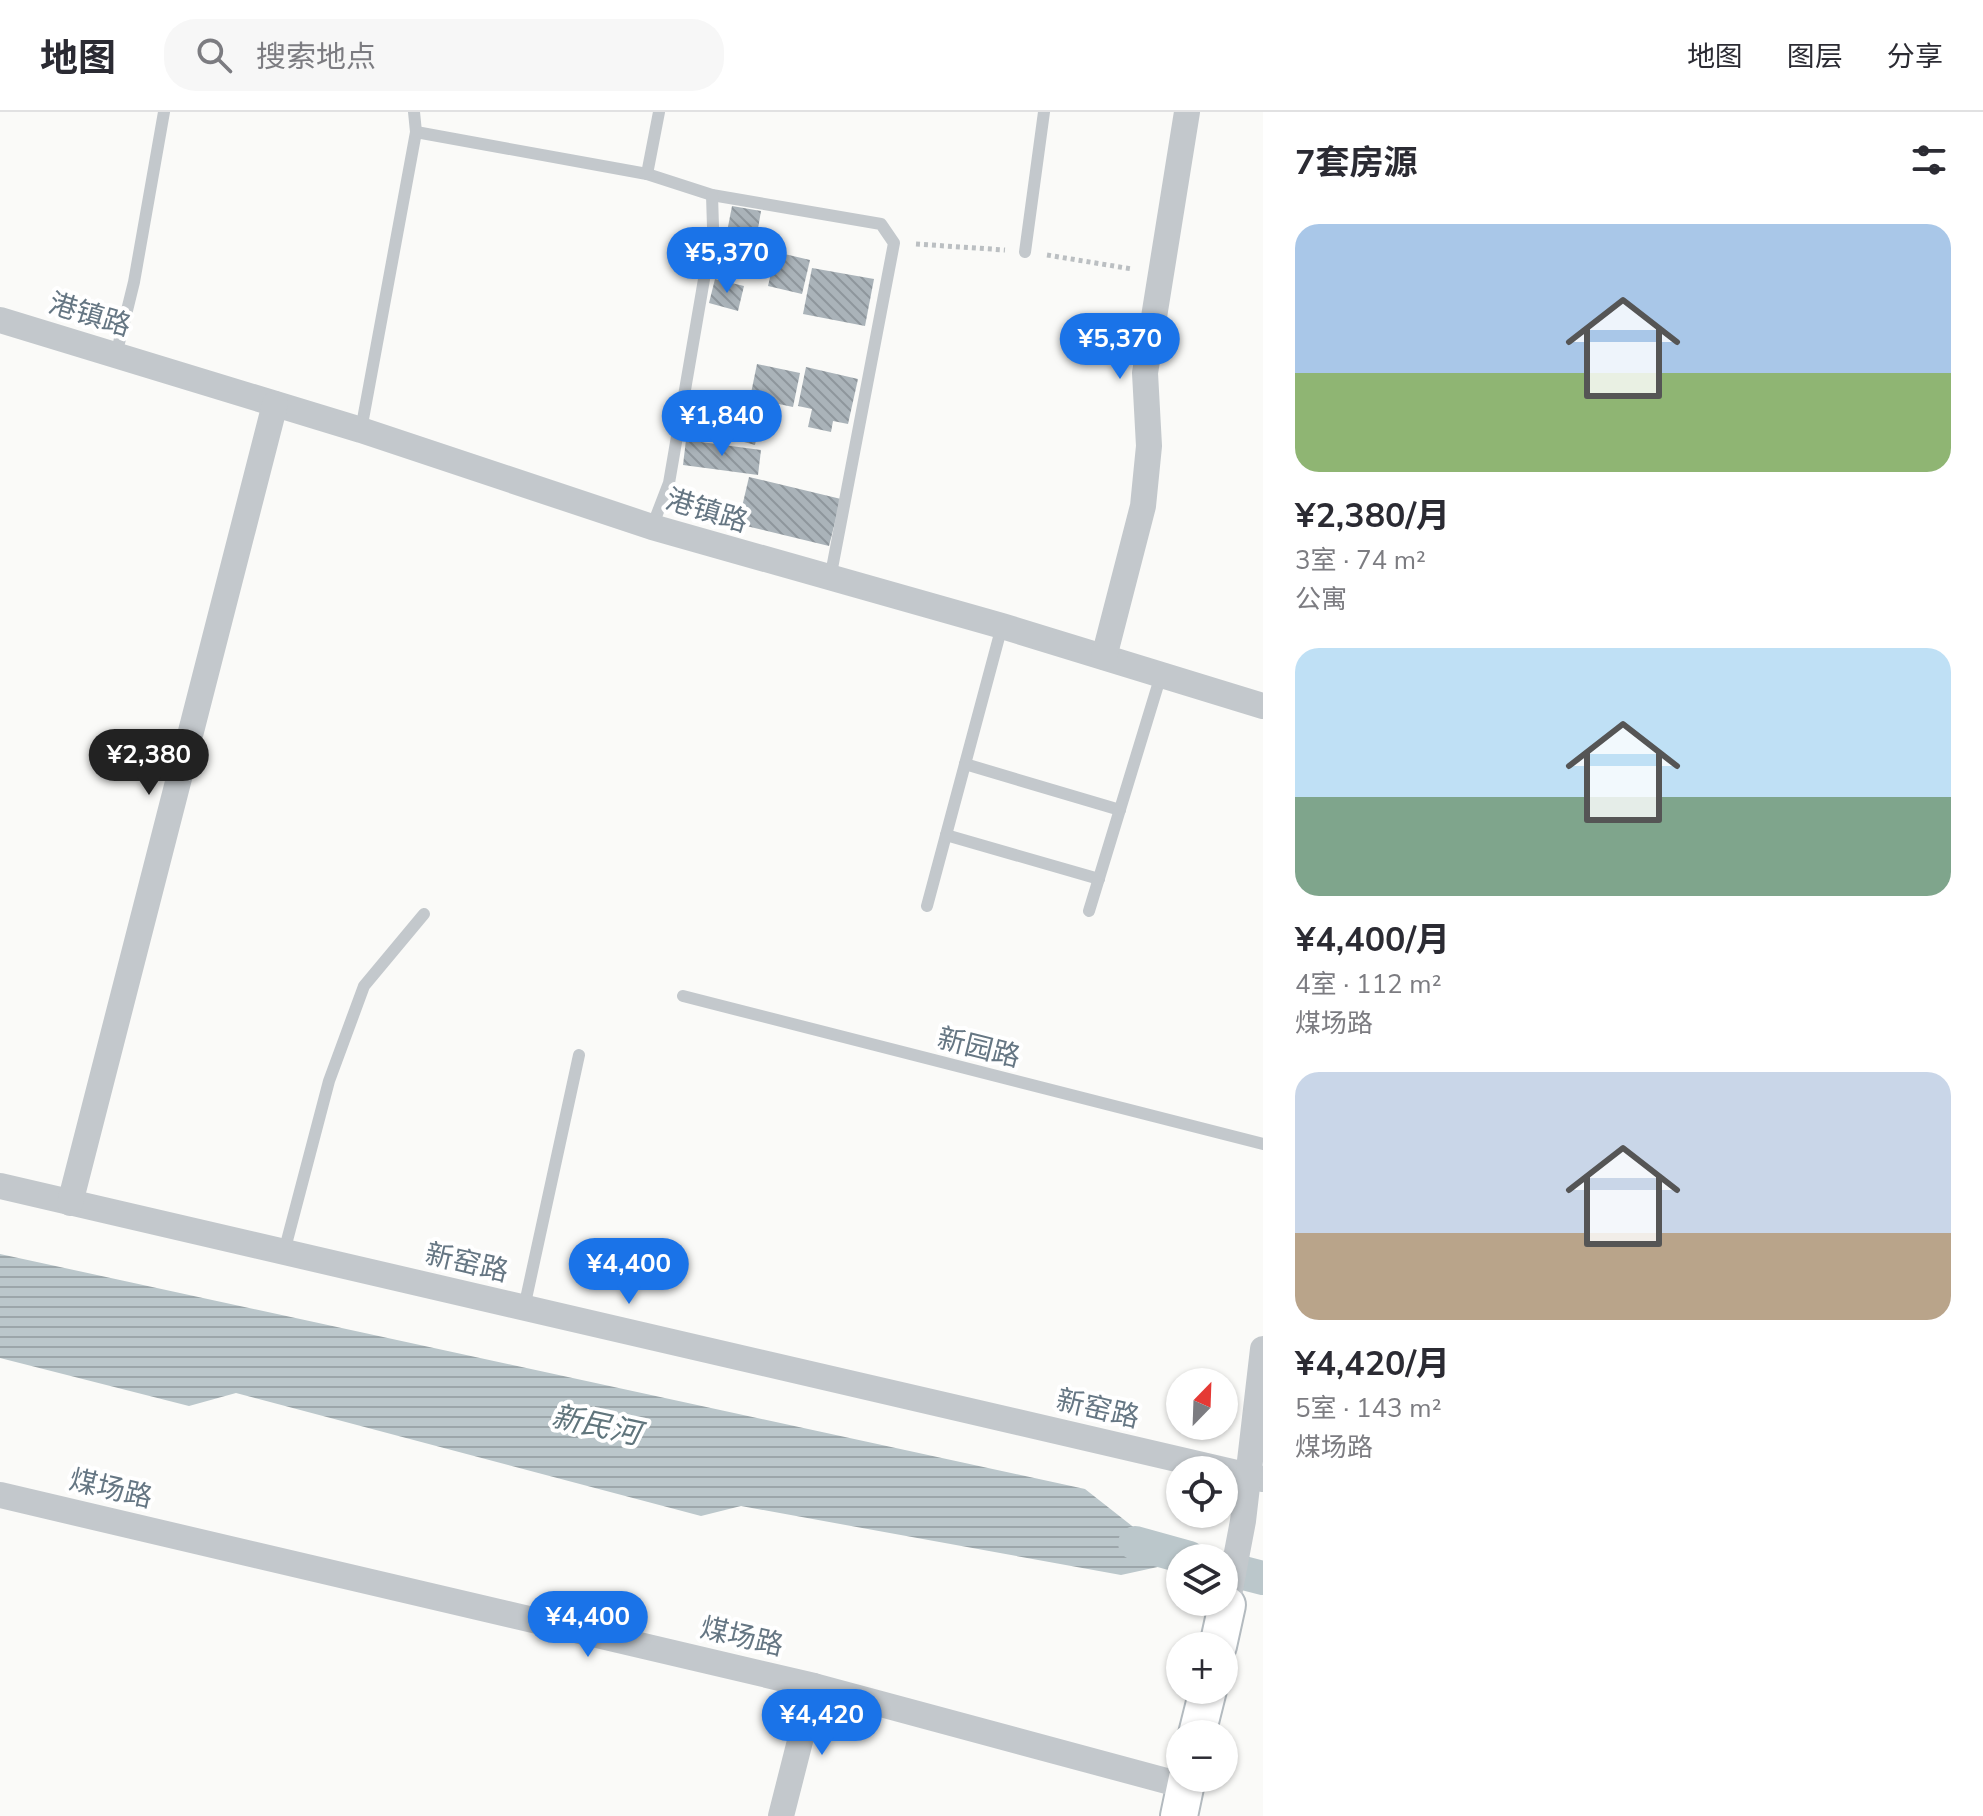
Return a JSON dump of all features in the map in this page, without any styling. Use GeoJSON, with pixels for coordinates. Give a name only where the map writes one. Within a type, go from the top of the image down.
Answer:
{"type":"FeatureCollection","features":[{"type":"Feature","properties":{"kind":"street"},"geometry":{"type":"LineString","coordinates":[[1104,657],[1143,506],[1149,446],[1145,373],[1187,112]]}},
{"type":"Feature","properties":{"kind":"street","name":"港镇路"},"geometry":{"type":"LineString","coordinates":[[0,320],[361,430],[652,527],[1002,626],[1263,706]]}},
{"type":"Feature","properties":{"kind":"street"},"geometry":{"type":"LineString","coordinates":[[70,1203],[275,404]]}},
{"type":"Feature","properties":{"kind":"street","name":"新窑路"},"geometry":{"type":"LineString","coordinates":[[0,1186],[1254,1477]]}},
{"type":"Feature","properties":{"kind":"street"},"geometry":{"type":"LineString","coordinates":[[1238,1547],[1254,1477],[1263,1349]]}},
{"type":"Feature","properties":{"kind":"street","name":"煤场路"},"geometry":{"type":"LineString","coordinates":[[0,1495],[814,1686],[1184,1793]]}},
{"type":"Feature","properties":{"kind":"street"},"geometry":{"type":"LineString","coordinates":[[781,1816],[814,1686]]}},
{"type":"Feature","properties":{"kind":"lane"},"geometry":{"type":"LineString","coordinates":[[116,355],[134,282],[164,112]]}},
{"type":"Feature","properties":{"kind":"lane"},"geometry":{"type":"LineString","coordinates":[[361,430],[416,132],[414,112]]}},
{"type":"Feature","properties":{"kind":"lane"},"geometry":{"type":"LineString","coordinates":[[647,174],[659,112]]}},
{"type":"Feature","properties":{"kind":"lane"},"geometry":{"type":"LineString","coordinates":[[1025,252],[1044,112]]}},
{"type":"Feature","properties":{"kind":"lane"},"geometry":{"type":"LineString","coordinates":[[416,132],[647,174],[712,195],[881,224],[894,243],[830,579]]}},
{"type":"Feature","properties":{"kind":"lane"},"geometry":{"type":"LineString","coordinates":[[652,527],[669,483],[713,227],[712,195]]}},
{"type":"Feature","properties":{"kind":"lane"},"geometry":{"type":"LineString","coordinates":[[927,906],[1002,626]]}},
{"type":"Feature","properties":{"kind":"lane"},"geometry":{"type":"LineString","coordinates":[[1089,911],[1161,675]]}},
{"type":"Feature","properties":{"kind":"lane"},"geometry":{"type":"LineString","coordinates":[[965,764],[1120,810]]}},
{"type":"Feature","properties":{"kind":"lane"},"geometry":{"type":"LineString","coordinates":[[946,835],[1099,879]]}},
{"type":"Feature","properties":{"kind":"lane"},"geometry":{"type":"LineString","coordinates":[[284,1252],[329,1081],[364,986],[424,914]]}},
{"type":"Feature","properties":{"kind":"lane","name":"新园路"},"geometry":{"type":"LineString","coordinates":[[683,996],[1263,1144]]}},
{"type":"Feature","properties":{"kind":"lane"},"geometry":{"type":"LineString","coordinates":[[524,1308],[579,1055]]}},
{"type":"Feature","properties":{"kind":"water"},"geometry":{"type":"Polygon","coordinates":[[[0,1254],[1085,1489],[1141,1533],[1175,1544],[1166,1544],[1166,1565],[1121,1575],[741,1506],[701,1516],[236,1393],[189,1406],[0,1358],[0,1254]]]}},
{"type":"Feature","properties":{"kind":"building"},"geometry":{"type":"Polygon","coordinates":[[[732,206],[761,211],[752,264],[722,258],[732,206]]]}},
{"type":"Feature","properties":{"kind":"building"},"geometry":{"type":"Polygon","coordinates":[[[776,252],[810,260],[802,294],[768,286],[776,252]]]}},
{"type":"Feature","properties":{"kind":"building"},"geometry":{"type":"Polygon","coordinates":[[[812,268],[874,279],[865,326],[803,314],[812,268]]]}},
{"type":"Feature","properties":{"kind":"building"},"geometry":{"type":"Polygon","coordinates":[[[715,279],[744,286],[738,311],[709,303],[715,279]]]}},
{"type":"Feature","properties":{"kind":"building"},"geometry":{"type":"Polygon","coordinates":[[[757,364],[800,373],[793,407],[750,398],[757,364]]]}},
{"type":"Feature","properties":{"kind":"building"},"geometry":{"type":"Polygon","coordinates":[[[806,367],[858,379],[848,424],[833,421],[831,432],[808,427],[812,409],[798,406],[806,367]]]}},
{"type":"Feature","properties":{"kind":"building"},"geometry":{"type":"Polygon","coordinates":[[[739,416],[760,421],[755,445],[733,439],[739,416]]]}},
{"type":"Feature","properties":{"kind":"building"},"geometry":{"type":"Polygon","coordinates":[[[686,440],[761,450],[758,475],[683,465],[686,440]]]}},
{"type":"Feature","properties":{"kind":"building"},"geometry":{"type":"Polygon","coordinates":[[[749,477],[841,499],[829,546],[738,524],[749,477]]]}},
{"type":"Feature","properties":{"kind":"waterway","name":"新民河"},"geometry":{"type":"LineString","coordinates":[[1135,1543],[1166,1552]]}},
{"type":"Feature","properties":{"kind":"waterway","name":"新民河"},"geometry":{"type":"LineString","coordinates":[[1238,1572],[1263,1578]]}}]}
